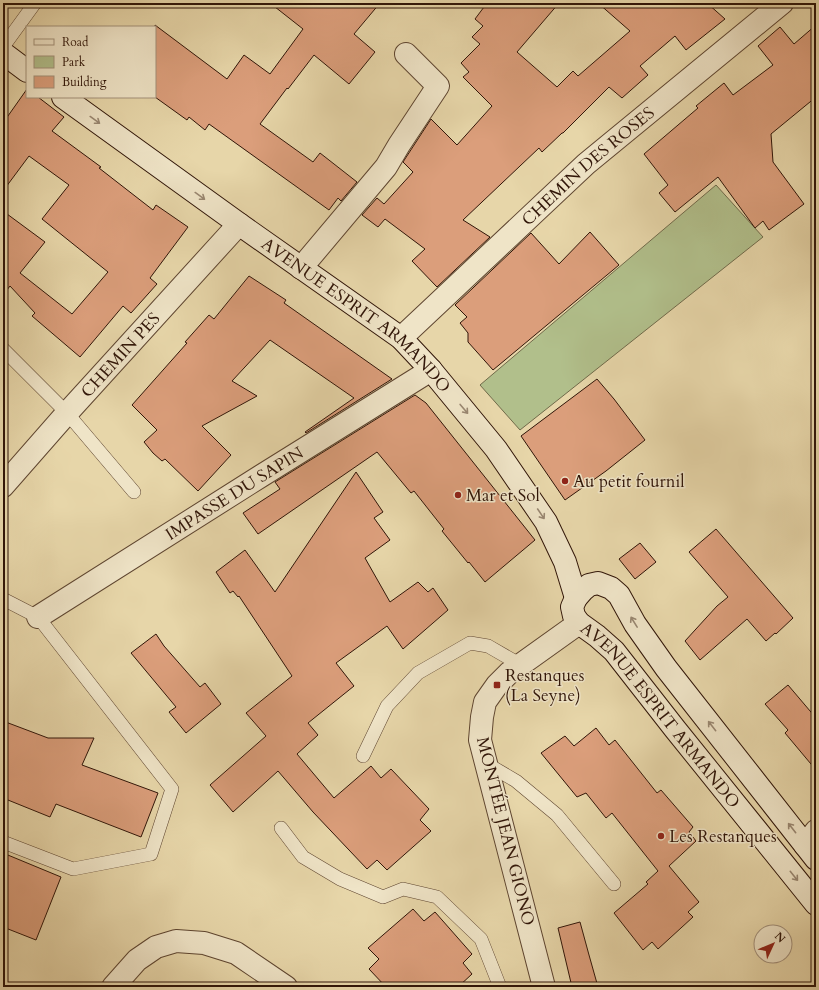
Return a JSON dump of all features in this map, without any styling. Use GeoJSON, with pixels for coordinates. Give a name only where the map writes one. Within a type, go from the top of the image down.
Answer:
{"type":"FeatureCollection","features":[{"type":"Feature","properties":{"kind":"street","name":"CHEMIN DES ROSES"},"geometry":{"type":"LineString","coordinates":[[401,338],[586,164],[782,3]]}},
{"type":"Feature","properties":{"kind":"street"},"geometry":{"type":"LineString","coordinates":[[3,53],[26,70]]}},
{"type":"Feature","properties":{"kind":"street"},"geometry":{"type":"LineString","coordinates":[[301,268],[386,167],[438,86],[406,54]]}},
{"type":"Feature","properties":{"kind":"street","name":"AVENUE ESPRIT ARMANDO"},"geometry":{"type":"LineString","coordinates":[[64,98],[239,224],[401,338],[431,370],[496,449],[546,522],[565,562],[576,598]]}},
{"type":"Feature","properties":{"kind":"street","name":"CHEMIN PES"},"geometry":{"type":"LineString","coordinates":[[3,486],[67,413],[239,224]]}},
{"type":"Feature","properties":{"kind":"street","name":"IMPASSE DU SAPIN"},"geometry":{"type":"LineString","coordinates":[[38,617],[431,370]]}},
{"type":"Feature","properties":{"kind":"street","name":"AVENUE ESPRIT ARMANDO"},"geometry":{"type":"LineString","coordinates":[[812,845],[666,668],[635,624],[619,595],[611,588],[598,583],[589,585],[583,590],[576,598],[572,607],[574,616],[579,623],[614,651],[816,904]]}},
{"type":"Feature","properties":{"kind":"street","name":"MONTÉE JEAN GIONO"},"geometry":{"type":"LineString","coordinates":[[544,987],[480,740],[482,717],[485,702],[497,685],[510,673],[579,623]]}},
{"type":"Feature","properties":{"kind":"street"},"geometry":{"type":"LineString","coordinates":[[113,987],[137,960],[156,946],[176,942],[204,943],[236,953],[286,987]]}},
{"type":"Feature","properties":{"kind":"lane"},"geometry":{"type":"LineString","coordinates":[[3,47],[35,3]]}},
{"type":"Feature","properties":{"kind":"lane"},"geometry":{"type":"LineString","coordinates":[[3,349],[67,413],[134,492]]}},
{"type":"Feature","properties":{"kind":"lane"},"geometry":{"type":"LineString","coordinates":[[3,599],[38,617],[172,790],[151,854],[73,869],[3,842]]}},
{"type":"Feature","properties":{"kind":"lane"},"geometry":{"type":"LineString","coordinates":[[363,756],[387,706],[418,673],[470,643],[488,646],[521,665]]}},
{"type":"Feature","properties":{"kind":"lane"},"geometry":{"type":"LineString","coordinates":[[487,764],[516,781],[556,815],[614,884]]}},
{"type":"Feature","properties":{"kind":"lane"},"geometry":{"type":"LineString","coordinates":[[281,828],[303,857],[340,879],[383,897],[403,889],[437,897],[481,939],[500,987]]}},
{"type":"Feature","properties":{"kind":"green space"},"geometry":{"type":"Polygon","coordinates":[[[716,185],[763,237],[520,430],[480,385],[716,185]]]}},
{"type":"Feature","properties":{"kind":"building"},"geometry":{"type":"Polygon","coordinates":[[[270,3],[380,3],[354,34],[375,52],[349,84],[314,55],[260,124],[313,162],[320,153],[357,182],[341,201],[338,198],[329,210],[209,124],[205,130],[189,117],[187,120],[156,98],[155,25],[227,79],[244,55],[270,74],[303,29],[270,3]]]}},
{"type":"Feature","properties":{"kind":"building"},"geometry":{"type":"Polygon","coordinates":[[[487,3],[559,3],[517,52],[557,87],[573,71],[578,76],[630,31],[598,3],[707,3],[725,19],[686,50],[675,36],[640,66],[648,75],[622,98],[609,87],[542,152],[539,148],[463,220],[490,237],[437,287],[412,261],[425,249],[385,219],[378,227],[362,215],[377,198],[384,204],[413,172],[403,162],[431,119],[457,145],[492,106],[463,77],[469,72],[461,63],[480,44],[472,37],[483,26],[475,19],[487,3]]]}},
{"type":"Feature","properties":{"kind":"building"},"geometry":{"type":"Polygon","coordinates":[[[816,25],[816,97],[771,134],[773,162],[804,204],[769,230],[763,221],[755,228],[718,177],[675,212],[659,193],[668,185],[644,154],[698,108],[696,106],[724,83],[733,95],[773,65],[758,46],[780,27],[794,44],[816,25]]]}},
{"type":"Feature","properties":{"kind":"building"},"geometry":{"type":"Polygon","coordinates":[[[26,90],[26,98],[39,98],[64,117],[52,131],[101,167],[99,168],[153,210],[156,205],[188,227],[150,278],[157,284],[131,313],[123,306],[80,357],[32,316],[35,313],[10,286],[3,295],[3,211],[45,242],[20,273],[72,314],[108,272],[42,219],[69,185],[29,156],[3,191],[3,123],[26,90]]]}},
{"type":"Feature","properties":{"kind":"building"},"geometry":{"type":"Polygon","coordinates":[[[590,232],[619,265],[493,370],[468,342],[468,333],[460,323],[467,317],[455,305],[531,233],[559,264],[590,232]]]}},
{"type":"Feature","properties":{"kind":"building"},"geometry":{"type":"Polygon","coordinates":[[[249,276],[286,300],[284,303],[392,379],[306,433],[305,432],[354,398],[270,340],[232,381],[257,396],[202,426],[231,455],[198,491],[165,459],[162,461],[153,453],[144,442],[157,430],[132,405],[187,343],[185,342],[209,315],[214,319],[249,276]]]}},
{"type":"Feature","properties":{"kind":"building"},"geometry":{"type":"Polygon","coordinates":[[[597,379],[645,440],[606,471],[565,500],[521,436],[597,379]]]}},
{"type":"Feature","properties":{"kind":"building","name":"Mar et Sol"},"geometry":{"type":"Polygon","coordinates":[[[415,395],[426,403],[535,540],[485,582],[442,531],[444,529],[414,491],[411,493],[377,452],[258,534],[243,513],[280,489],[275,482],[415,395]]]}},
{"type":"Feature","properties":{"kind":"building"},"geometry":{"type":"Polygon","coordinates":[[[356,472],[383,512],[374,518],[390,540],[365,558],[390,602],[418,582],[428,592],[433,588],[448,610],[403,649],[387,626],[336,663],[354,686],[308,723],[318,735],[297,754],[334,798],[371,766],[381,778],[391,769],[429,809],[420,820],[431,831],[387,870],[377,860],[367,869],[313,812],[278,771],[233,812],[210,785],[266,736],[246,713],[292,676],[239,596],[238,597],[233,591],[230,593],[216,572],[245,550],[275,592],[356,472]]]}},
{"type":"Feature","properties":{"kind":"building"},"geometry":{"type":"Polygon","coordinates":[[[716,529],[793,618],[766,641],[747,619],[700,660],[685,641],[717,606],[728,597],[689,552],[716,529]]]}},
{"type":"Feature","properties":{"kind":"building"},"geometry":{"type":"Polygon","coordinates":[[[640,543],[656,562],[635,579],[619,559],[640,543]]]}},
{"type":"Feature","properties":{"kind":"building"},"geometry":{"type":"Polygon","coordinates":[[[156,634],[164,646],[200,687],[205,683],[221,704],[186,733],[169,712],[176,707],[131,653],[156,634]]]}},
{"type":"Feature","properties":{"kind":"building"},"geometry":{"type":"Polygon","coordinates":[[[788,685],[816,718],[816,770],[785,733],[788,730],[765,704],[788,685]]]}},
{"type":"Feature","properties":{"kind":"building"},"geometry":{"type":"Polygon","coordinates":[[[3,721],[48,738],[94,738],[82,765],[158,793],[141,837],[56,804],[50,817],[3,798],[3,721]]]}},
{"type":"Feature","properties":{"kind":"building","name":"Les Restanques"},"geometry":{"type":"Polygon","coordinates":[[[596,728],[609,745],[615,740],[657,793],[661,790],[693,827],[689,832],[696,841],[669,866],[699,902],[688,912],[693,917],[658,949],[652,942],[643,950],[614,913],[648,884],[646,882],[658,871],[612,813],[606,818],[586,793],[577,797],[541,753],[565,736],[574,746],[596,728]]]}},
{"type":"Feature","properties":{"kind":"building"},"geometry":{"type":"Polygon","coordinates":[[[3,853],[61,877],[36,940],[3,927],[3,853]]]}},
{"type":"Feature","properties":{"kind":"building"},"geometry":{"type":"Polygon","coordinates":[[[413,909],[424,921],[435,912],[472,954],[463,963],[472,974],[458,987],[386,987],[369,969],[379,959],[368,948],[413,909]]]}},
{"type":"Feature","properties":{"kind":"building"},"geometry":{"type":"Polygon","coordinates":[[[580,922],[598,987],[572,987],[558,928],[580,922]]]}},
{"type":"Feature","properties":{"kind":"place","name":"Au petit fournil"},"geometry":{"type":"Point","coordinates":[565,481]}},
{"type":"Feature","properties":{"kind":"place","name":"Mar et Sol"},"geometry":{"type":"Point","coordinates":[458,495]}},
{"type":"Feature","properties":{"kind":"place","name":"Restanques (La Seyne)"},"geometry":{"type":"Point","coordinates":[497,685]}},
{"type":"Feature","properties":{"kind":"place","name":"Les Restanques"},"geometry":{"type":"Point","coordinates":[661,836]}}]}
